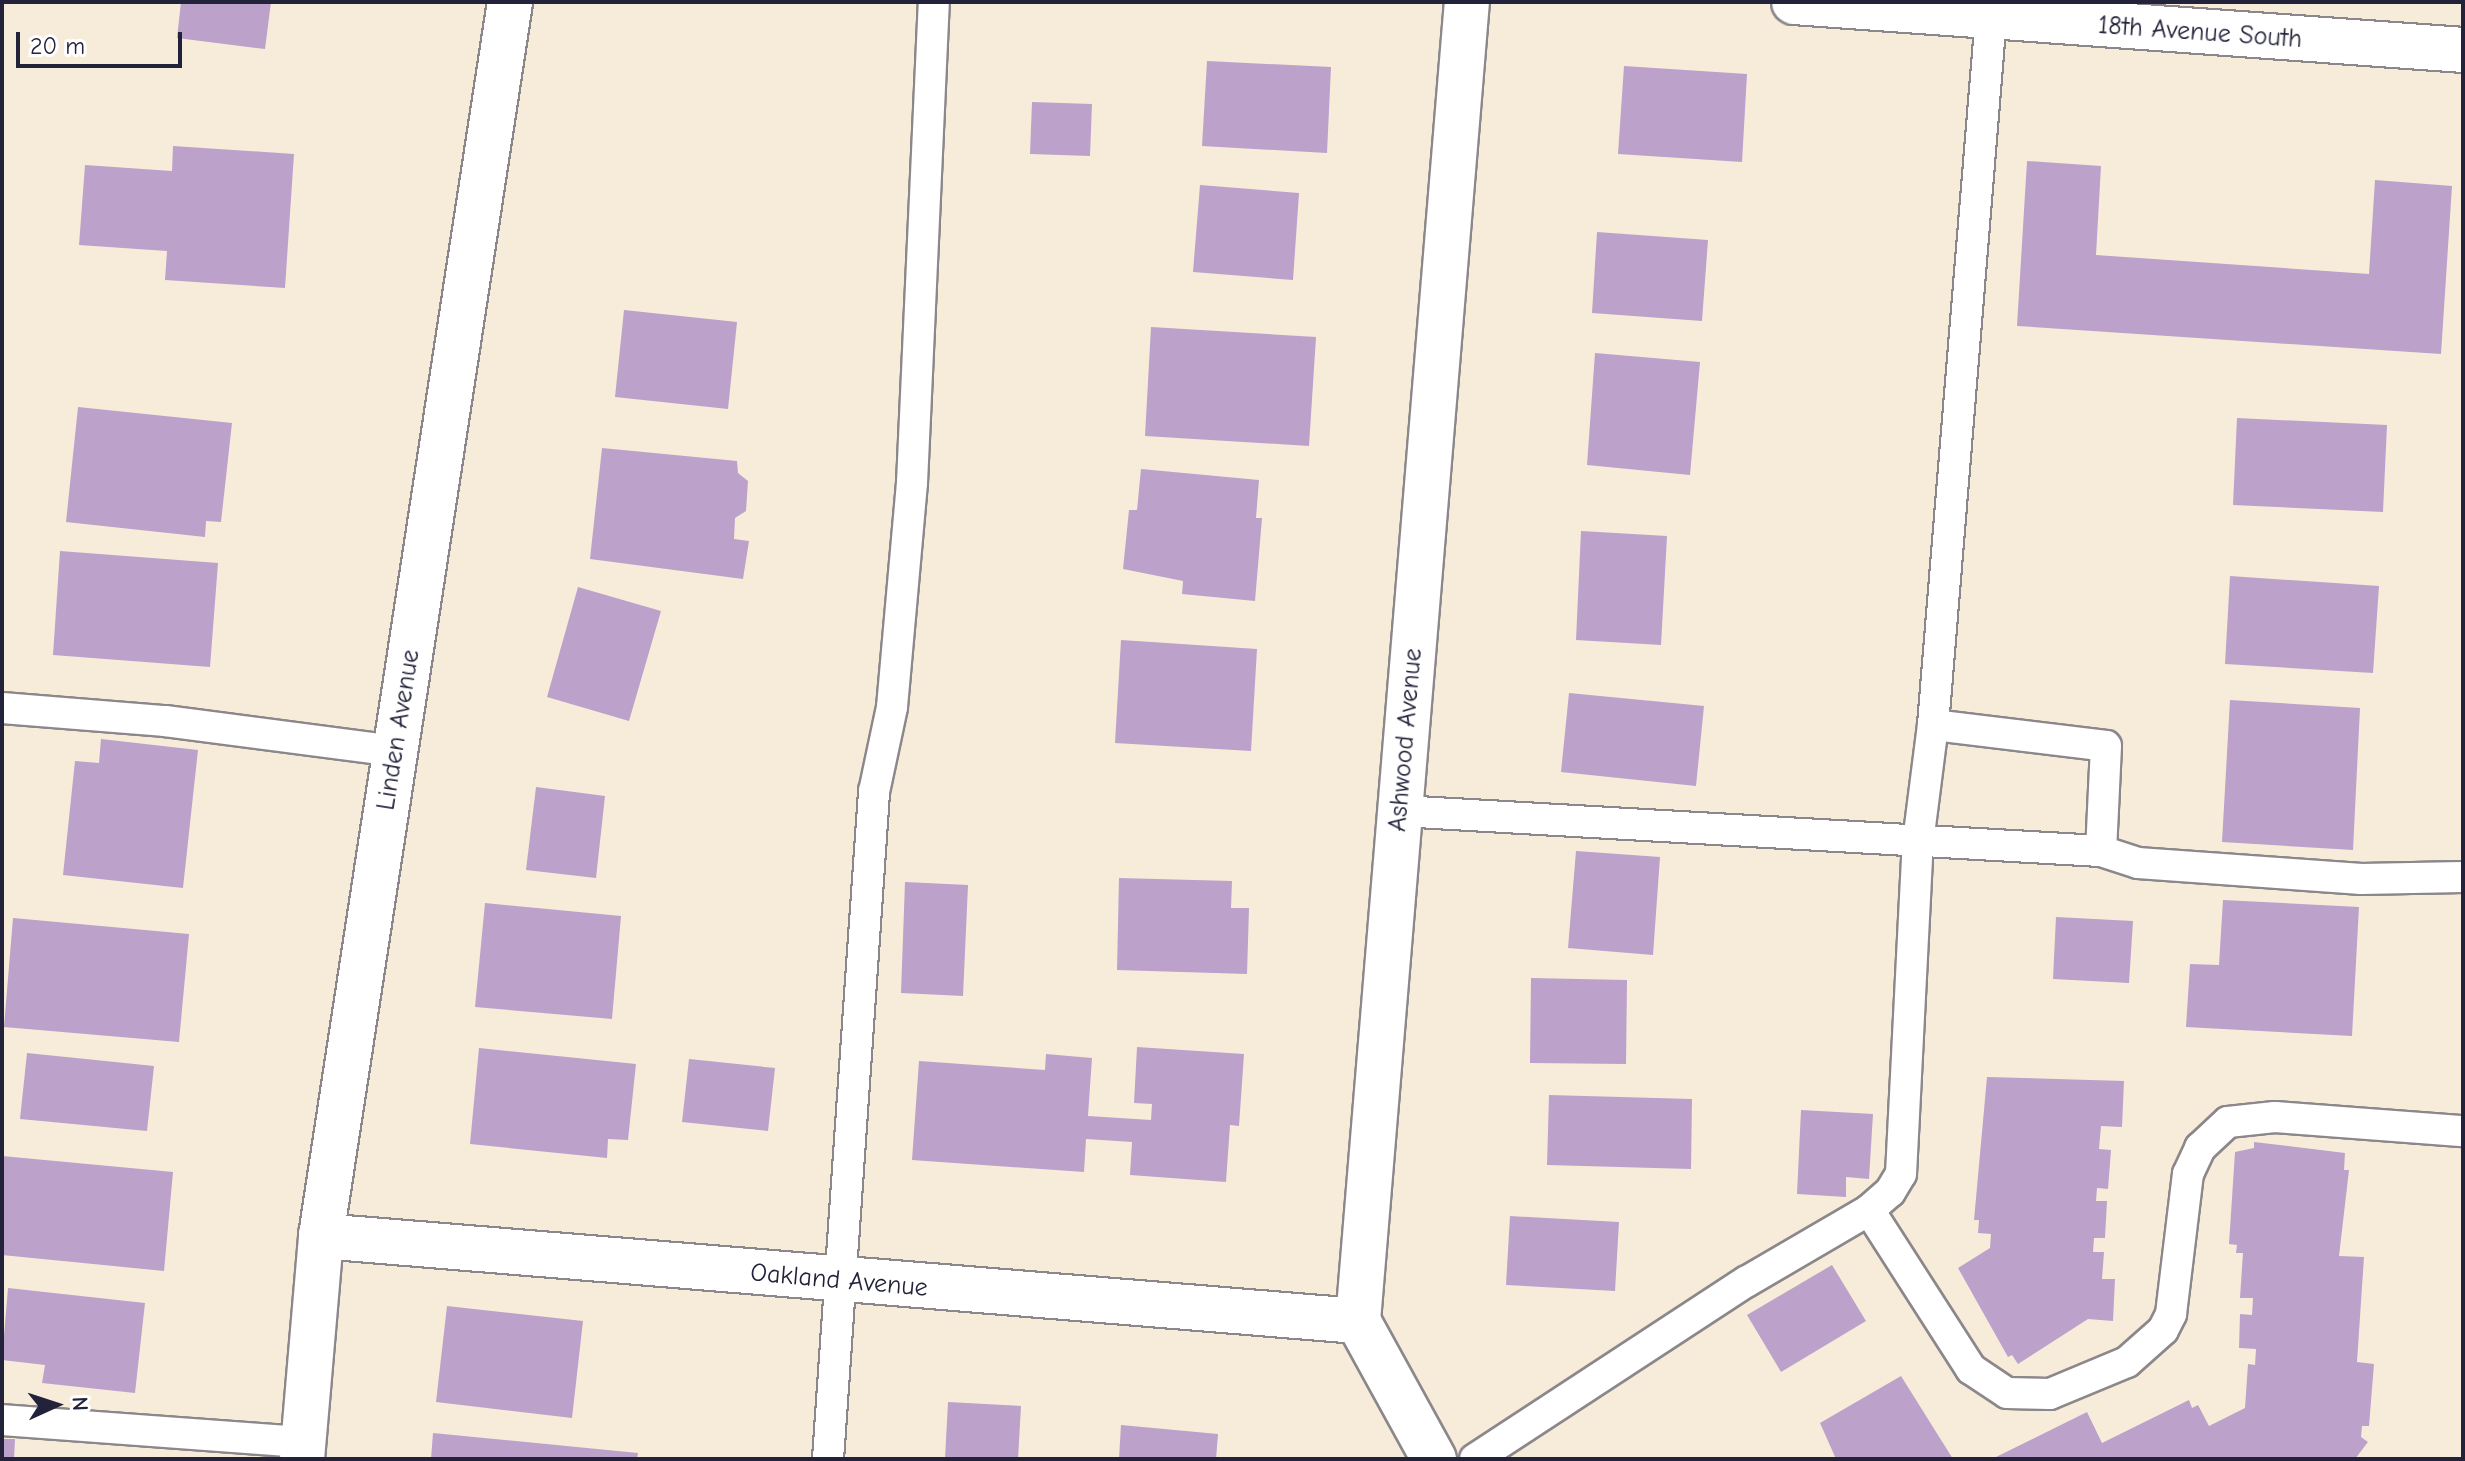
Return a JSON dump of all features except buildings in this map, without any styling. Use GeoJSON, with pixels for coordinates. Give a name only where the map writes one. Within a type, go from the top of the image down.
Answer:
{"type":"FeatureCollection","features":[{"type":"Feature","properties":{"kind":"street","name":"Linden Avenue"},"geometry":{"type":"LineString","coordinates":[[303,1451],[321,1236],[510,2]]}},
{"type":"Feature","properties":{"kind":"street","name":"Ashwood Avenue"},"geometry":{"type":"LineString","coordinates":[[1358,1321],[1467,2]]}},
{"type":"Feature","properties":{"kind":"street","name":"18th Avenue South"},"geometry":{"type":"LineString","coordinates":[[1794,2],[1991,17],[2054,12],[2463,50]]}},
{"type":"Feature","properties":{"kind":"street","name":"Oakland Avenue"},"geometry":{"type":"LineString","coordinates":[[321,1236],[841,1282],[1358,1321]]}},
{"type":"Feature","properties":{"kind":"street"},"geometry":{"type":"LineString","coordinates":[[1358,1321],[1434,1459]]}},
{"type":"Feature","properties":{"kind":"lane"},"geometry":{"type":"LineString","coordinates":[[828,1459],[874,792],[892,707],[912,483],[934,2]]}},
{"type":"Feature","properties":{"kind":"lane"},"geometry":{"type":"LineString","coordinates":[[1475,1459],[1746,1282],[1869,1210],[1890,1192],[1901,1174],[1918,842],[1933,725],[1991,17]]}},
{"type":"Feature","properties":{"kind":"lane"},"geometry":{"type":"LineString","coordinates":[[2,708],[165,721],[396,751]]}},
{"type":"Feature","properties":{"kind":"lane"},"geometry":{"type":"LineString","coordinates":[[1933,725],[2106,746],[2101,851]]}},
{"type":"Feature","properties":{"kind":"lane"},"geometry":{"type":"LineString","coordinates":[[1400,811],[2101,851],[2154,864],[2361,879],[2463,877]]}},
{"type":"Feature","properties":{"kind":"lane"},"geometry":{"type":"LineString","coordinates":[[1869,1210],[1971,1369],[2007,1393],[2050,1394],[2127,1362],[2163,1330],[2171,1314],[2188,1174],[2200,1148],[2228,1122],[2275,1117],[2463,1131]]}},
{"type":"Feature","properties":{"kind":"lane"},"geometry":{"type":"LineString","coordinates":[[2,1420],[303,1451]]}}]}
